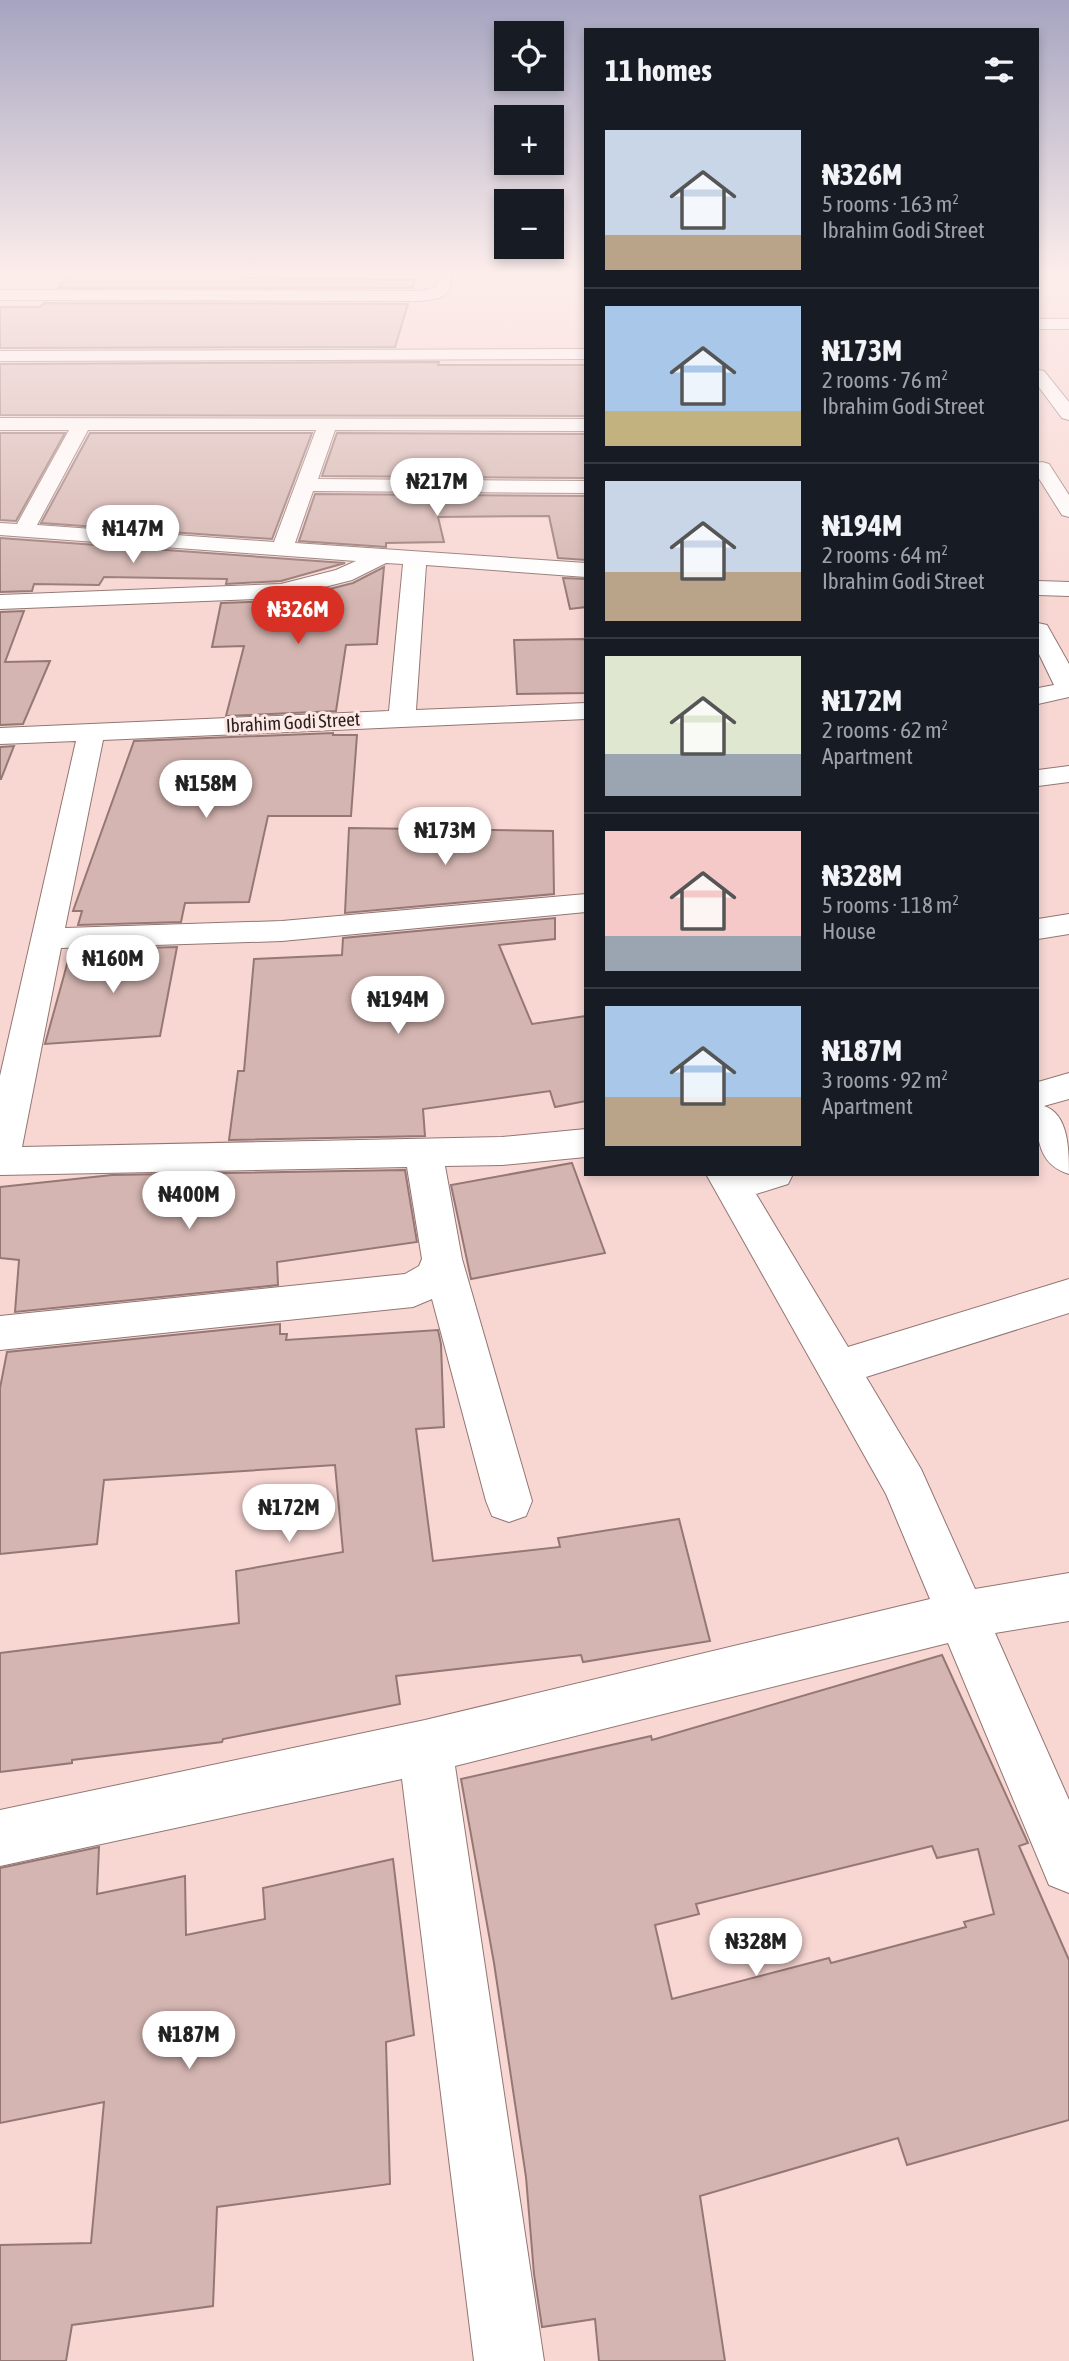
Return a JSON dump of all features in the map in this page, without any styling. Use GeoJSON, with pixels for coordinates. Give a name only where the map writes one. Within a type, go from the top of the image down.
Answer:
{"type":"FeatureCollection","features":[{"type":"Feature","properties":{"kind":"street"},"geometry":{"type":"LineString","coordinates":[[1046,384],[1069,414]]}},
{"type":"Feature","properties":{"kind":"street"},"geometry":{"type":"LineString","coordinates":[[0,424],[584,425]]}},
{"type":"Feature","properties":{"kind":"street"},"geometry":{"type":"LineString","coordinates":[[24,530],[82,424]]}},
{"type":"Feature","properties":{"kind":"street"},"geometry":{"type":"LineString","coordinates":[[282,549],[327,425]]}},
{"type":"Feature","properties":{"kind":"street"},"geometry":{"type":"LineString","coordinates":[[1040,467],[1069,467]]}},
{"type":"Feature","properties":{"kind":"street"},"geometry":{"type":"LineString","coordinates":[[1040,467],[1069,511]]}},
{"type":"Feature","properties":{"kind":"street"},"geometry":{"type":"LineString","coordinates":[[304,485],[584,487]]}},
{"type":"Feature","properties":{"kind":"street"},"geometry":{"type":"LineString","coordinates":[[0,529],[584,570]]}},
{"type":"Feature","properties":{"kind":"street"},"geometry":{"type":"LineString","coordinates":[[0,602],[281,591],[344,575],[382,556]]}},
{"type":"Feature","properties":{"kind":"street"},"geometry":{"type":"LineString","coordinates":[[402,717],[415,559]]}},
{"type":"Feature","properties":{"kind":"street"},"geometry":{"type":"LineString","coordinates":[[1039,588],[1069,589]]}},
{"type":"Feature","properties":{"kind":"street"},"geometry":{"type":"LineString","coordinates":[[1039,632],[1068,688],[1058,693],[1039,695]]}},
{"type":"Feature","properties":{"kind":"street","name":"Ibrahim Godi Street"},"geometry":{"type":"LineString","coordinates":[[0,736],[584,711]]}},
{"type":"Feature","properties":{"kind":"street"},"geometry":{"type":"LineString","coordinates":[[91,732],[0,1161],[502,1151],[584,1143]]}},
{"type":"Feature","properties":{"kind":"street"},"geometry":{"type":"LineString","coordinates":[[1039,778],[1069,774]]}},
{"type":"Feature","properties":{"kind":"street"},"geometry":{"type":"LineString","coordinates":[[46,939],[282,931],[584,903]]}},
{"type":"Feature","properties":{"kind":"street"},"geometry":{"type":"LineString","coordinates":[[1039,929],[1069,924]]}},
{"type":"Feature","properties":{"kind":"street"},"geometry":{"type":"LineString","coordinates":[[1039,1095],[1069,1086]]}},
{"type":"Feature","properties":{"kind":"street"},"geometry":{"type":"LineString","coordinates":[[1039,1118],[1069,1160]]}},
{"type":"Feature","properties":{"kind":"street"},"geometry":{"type":"LineString","coordinates":[[424,1153],[442,1259],[509,1501]]}},
{"type":"Feature","properties":{"kind":"street"},"geometry":{"type":"LineString","coordinates":[[744,1178],[838,1368],[905,1484],[964,1615],[1069,1865]]}},
{"type":"Feature","properties":{"kind":"street"},"geometry":{"type":"LineString","coordinates":[[0,1333],[413,1290],[437,1276],[442,1259]]}},
{"type":"Feature","properties":{"kind":"street"},"geometry":{"type":"LineString","coordinates":[[838,1368],[1069,1296]]}},
{"type":"Feature","properties":{"kind":"street"},"geometry":{"type":"LineString","coordinates":[[0,1839],[425,1747],[964,1615],[1069,1597]]}},
{"type":"Feature","properties":{"kind":"street"},"geometry":{"type":"LineString","coordinates":[[425,1747],[509,2361]]}},
{"type":"Feature","properties":{"kind":"building"},"geometry":{"type":"Polygon","coordinates":[[[0,384],[584,384],[584,416],[0,415],[0,384]]]}},
{"type":"Feature","properties":{"kind":"building"},"geometry":{"type":"Polygon","coordinates":[[[0,433],[65,433],[16,521],[0,520],[0,433]]]}},
{"type":"Feature","properties":{"kind":"building"},"geometry":{"type":"Polygon","coordinates":[[[90,433],[312,433],[272,539],[41,523],[90,433]]]}},
{"type":"Feature","properties":{"kind":"building"},"geometry":{"type":"Polygon","coordinates":[[[337,433],[584,434],[584,478],[322,476],[337,433]]]}},
{"type":"Feature","properties":{"kind":"building"},"geometry":{"type":"Polygon","coordinates":[[[315,494],[584,496],[584,560],[558,558],[549,516],[438,517],[444,542],[386,543],[386,547],[299,541],[315,494]]]}},
{"type":"Feature","properties":{"kind":"building"},"geometry":{"type":"Polygon","coordinates":[[[0,538],[345,563],[281,581],[226,584],[227,579],[104,577],[99,585],[34,584],[32,591],[0,592],[0,538]]]}},
{"type":"Feature","properties":{"kind":"building"},"geometry":{"type":"Polygon","coordinates":[[[384,567],[377,644],[346,645],[336,711],[226,716],[244,646],[212,647],[221,603],[282,601],[353,583],[384,567]]]}},
{"type":"Feature","properties":{"kind":"building"},"geometry":{"type":"Polygon","coordinates":[[[563,578],[584,579],[584,607],[570,609],[563,578]]]}},
{"type":"Feature","properties":{"kind":"building"},"geometry":{"type":"Polygon","coordinates":[[[24,611],[5,662],[50,661],[23,724],[0,725],[0,612],[24,611]]]}},
{"type":"Feature","properties":{"kind":"building"},"geometry":{"type":"Polygon","coordinates":[[[584,639],[584,693],[517,694],[514,640],[584,639]]]}},
{"type":"Feature","properties":{"kind":"building"},"geometry":{"type":"Polygon","coordinates":[[[333,733],[357,735],[351,816],[268,816],[249,902],[185,903],[181,922],[78,925],[82,911],[73,911],[134,741],[333,733]]]}},
{"type":"Feature","properties":{"kind":"building"},"geometry":{"type":"Polygon","coordinates":[[[14,746],[1,779],[0,779],[0,747],[14,746]]]}},
{"type":"Feature","properties":{"kind":"building"},"geometry":{"type":"Polygon","coordinates":[[[349,828],[553,831],[554,894],[345,913],[349,828]]]}},
{"type":"Feature","properties":{"kind":"building"},"geometry":{"type":"Polygon","coordinates":[[[555,918],[555,939],[499,945],[532,1024],[584,1016],[584,1101],[555,1107],[550,1091],[423,1109],[425,1136],[229,1140],[238,1071],[244,1071],[254,959],[342,955],[343,938],[555,918]]]}},
{"type":"Feature","properties":{"kind":"building"},"geometry":{"type":"Polygon","coordinates":[[[177,947],[160,1036],[45,1044],[71,950],[177,947]]]}},
{"type":"Feature","properties":{"kind":"building"},"geometry":{"type":"Polygon","coordinates":[[[572,1163],[605,1253],[471,1279],[451,1185],[572,1163]]]}},
{"type":"Feature","properties":{"kind":"building"},"geometry":{"type":"Polygon","coordinates":[[[405,1170],[417,1242],[277,1262],[278,1285],[15,1312],[19,1260],[0,1258],[0,1187],[112,1175],[405,1170]]]}},
{"type":"Feature","properties":{"kind":"building"},"geometry":{"type":"Polygon","coordinates":[[[280,1324],[280,1334],[287,1334],[286,1340],[438,1330],[441,1344],[444,1427],[416,1429],[433,1561],[560,1547],[558,1538],[679,1519],[710,1641],[583,1662],[581,1655],[396,1676],[400,1704],[223,1739],[222,1742],[72,1760],[72,1763],[0,1772],[0,1653],[239,1623],[236,1571],[343,1552],[335,1465],[104,1480],[97,1544],[0,1554],[0,1388],[7,1352],[280,1324]]]}},
{"type":"Feature","properties":{"kind":"building"},"geometry":{"type":"Polygon","coordinates":[[[942,1655],[1028,1843],[1019,1846],[1069,1960],[1069,2120],[907,2165],[898,2138],[700,2196],[725,2361],[599,2361],[595,2319],[542,2327],[534,2274],[526,2177],[494,1963],[461,1779],[651,1736],[652,1740],[942,1655]],[[932,1846],[696,1904],[699,1914],[655,1925],[672,1999],[829,1958],[831,1963],[966,1927],[964,1922],[994,1914],[978,1849],[937,1858],[932,1846]]]}},
{"type":"Feature","properties":{"kind":"building"},"geometry":{"type":"Polygon","coordinates":[[[99,1847],[97,1894],[185,1876],[186,1935],[265,1919],[263,1888],[393,1859],[414,2035],[386,2042],[390,2184],[217,2207],[213,2306],[72,2325],[66,2361],[0,2361],[0,2245],[91,2243],[104,2102],[0,2123],[0,1868],[99,1847]]]}}]}
